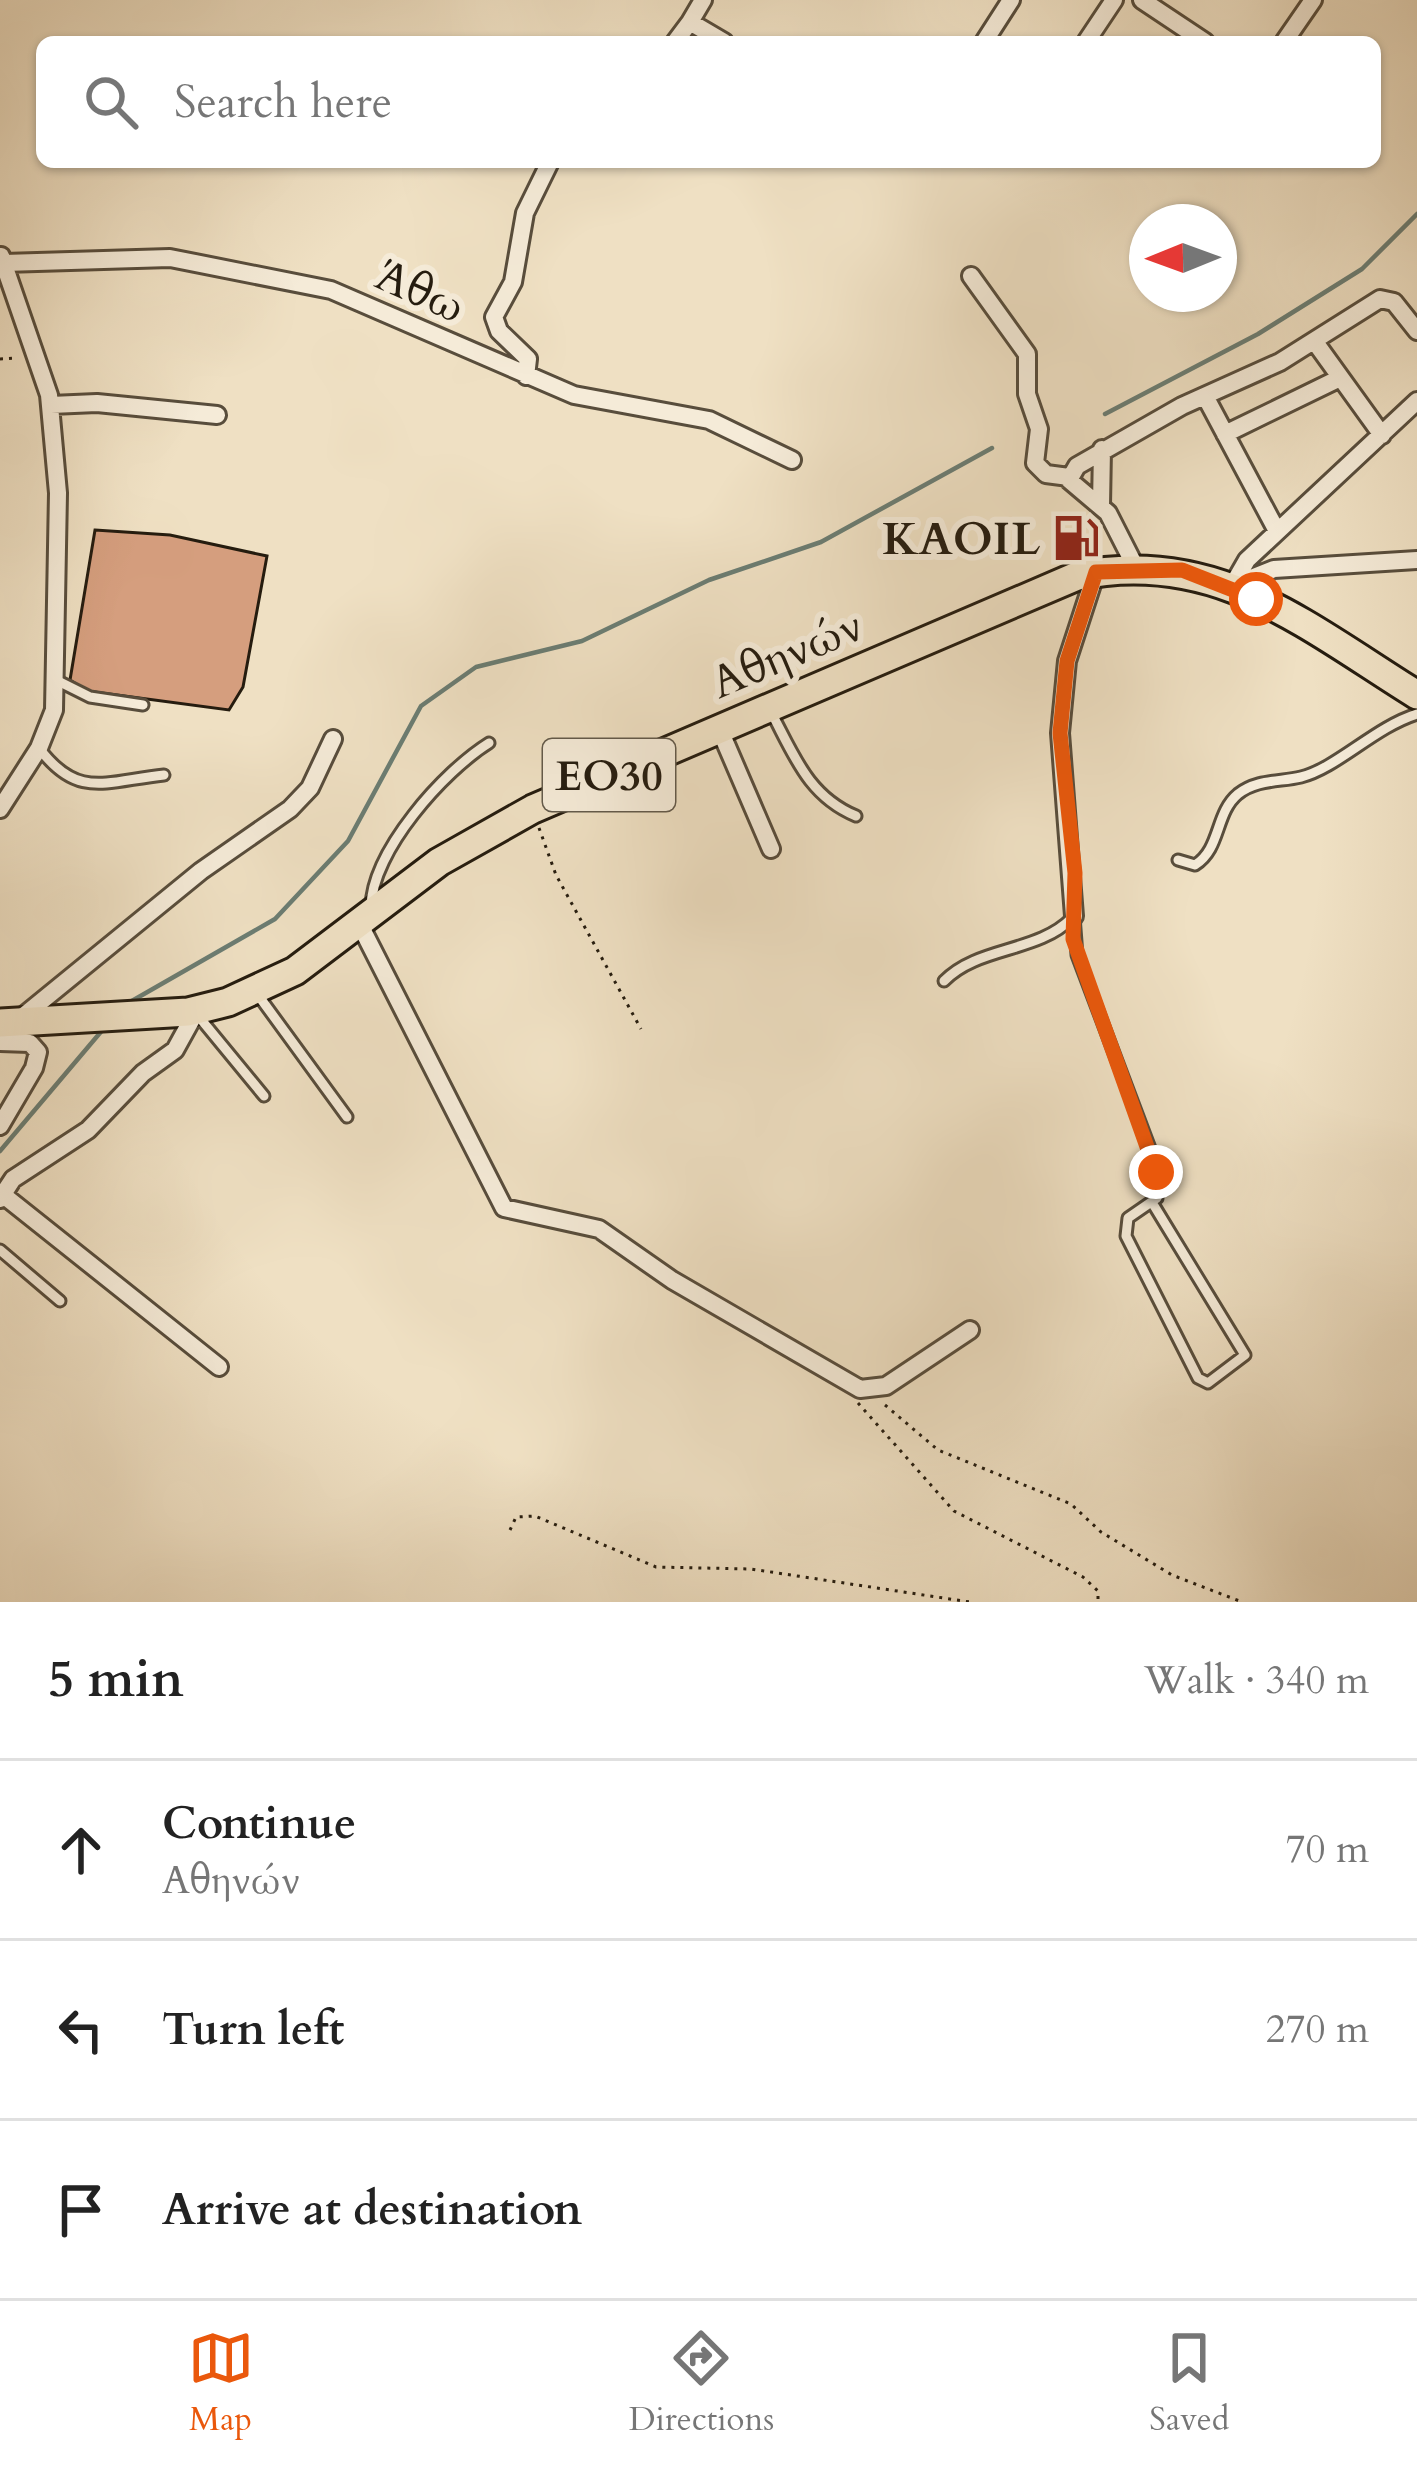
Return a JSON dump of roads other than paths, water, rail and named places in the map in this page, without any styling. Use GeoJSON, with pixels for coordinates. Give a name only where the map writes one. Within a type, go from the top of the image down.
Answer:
{"type":"FeatureCollection","features":[{"type":"Feature","properties":{"kind":"main road","name":"Αθηνών"},"geometry":{"type":"LineString","coordinates":[[5,1029],[56,1020],[194,1012],[255,991],[295,971],[460,848],[533,809],[1056,582],[1096,572],[1182,570],[1236,589],[1417,695]]}},
{"type":"Feature","properties":{"kind":"street"},"geometry":{"type":"LineString","coordinates":[[679,36],[703,0]]}},
{"type":"Feature","properties":{"kind":"street"},"geometry":{"type":"LineString","coordinates":[[988,36],[1011,0]]}},
{"type":"Feature","properties":{"kind":"street"},"geometry":{"type":"LineString","coordinates":[[1089,36],[1114,0]]}},
{"type":"Feature","properties":{"kind":"street"},"geometry":{"type":"LineString","coordinates":[[1142,0],[1196,36]]}},
{"type":"Feature","properties":{"kind":"street"},"geometry":{"type":"LineString","coordinates":[[1288,36],[1312,0]]}},
{"type":"Feature","properties":{"kind":"street"},"geometry":{"type":"LineString","coordinates":[[690,22],[714,36]]}},
{"type":"Feature","properties":{"kind":"street"},"geometry":{"type":"LineString","coordinates":[[526,376],[528,359],[499,331],[494,316],[513,282],[525,213],[547,168]]}},
{"type":"Feature","properties":{"kind":"street","name":"Άθω"},"geometry":{"type":"LineString","coordinates":[[1,260],[170,258],[331,290],[591,400],[709,420],[792,460]]}},
{"type":"Feature","properties":{"kind":"street"},"geometry":{"type":"LineString","coordinates":[[0,808],[39,748],[54,710],[58,493],[51,405],[1,260]]}},
{"type":"Feature","properties":{"kind":"street"},"geometry":{"type":"LineString","coordinates":[[971,276],[1027,354],[1027,394],[1039,429],[1035,464],[1046,474],[1069,477],[1102,449],[1315,343],[1384,298],[1417,331]]}},
{"type":"Feature","properties":{"kind":"street"},"geometry":{"type":"LineString","coordinates":[[1315,343],[1382,435]]}},
{"type":"Feature","properties":{"kind":"street"},"geometry":{"type":"LineString","coordinates":[[1225,434],[1340,378]]}},
{"type":"Feature","properties":{"kind":"street"},"geometry":{"type":"LineString","coordinates":[[1205,395],[1277,531]]}},
{"type":"Feature","properties":{"kind":"street"},"geometry":{"type":"LineString","coordinates":[[1236,589],[1242,566],[1417,401]]}},
{"type":"Feature","properties":{"kind":"street"},"geometry":{"type":"LineString","coordinates":[[51,405],[97,403],[217,415]]}},
{"type":"Feature","properties":{"kind":"street"},"geometry":{"type":"LineString","coordinates":[[1101,505],[1102,449]]}},
{"type":"Feature","properties":{"kind":"street"},"geometry":{"type":"LineString","coordinates":[[1069,477],[1074,487],[1101,505],[1136,568]]}},
{"type":"Feature","properties":{"kind":"street"},"geometry":{"type":"LineString","coordinates":[[1236,589],[1274,569],[1417,560]]}},
{"type":"Feature","properties":{"kind":"street"},"geometry":{"type":"LineString","coordinates":[[1075,916],[1060,733],[1067,661],[1096,572]]}},
{"type":"Feature","properties":{"kind":"street"},"geometry":{"type":"LineString","coordinates":[[719,728],[771,849]]}},
{"type":"Feature","properties":{"kind":"street"},"geometry":{"type":"LineString","coordinates":[[0,1126],[34,1068],[38,1052],[5,1029],[201,871],[290,808],[310,788],[333,739]]}},
{"type":"Feature","properties":{"kind":"street"},"geometry":{"type":"LineString","coordinates":[[365,918],[473,1158],[504,1208],[609,1234],[672,1280],[781,1338],[844,1381],[872,1390],[970,1330]]}},
{"type":"Feature","properties":{"kind":"street"},"geometry":{"type":"LineString","coordinates":[[194,1012],[176,1050],[143,1072],[88,1130],[13,1179],[1,1197],[219,1367]]}},
{"type":"Feature","properties":{"kind":"lane"},"geometry":{"type":"LineString","coordinates":[[56,680],[90,697],[143,705]]}},
{"type":"Feature","properties":{"kind":"lane"},"geometry":{"type":"LineString","coordinates":[[768,707],[809,784],[825,800],[856,816]]}},
{"type":"Feature","properties":{"kind":"lane"},"geometry":{"type":"LineString","coordinates":[[1178,860],[1195,865],[1204,860],[1227,807],[1246,789],[1314,772],[1376,731],[1417,714]]}},
{"type":"Feature","properties":{"kind":"lane"},"geometry":{"type":"LineString","coordinates":[[365,918],[378,874],[416,811],[457,766],[490,743]]}},
{"type":"Feature","properties":{"kind":"lane"},"geometry":{"type":"LineString","coordinates":[[39,748],[56,771],[75,783],[164,775]]}},
{"type":"Feature","properties":{"kind":"lane"},"geometry":{"type":"LineString","coordinates":[[944,981],[963,966],[1058,931],[1075,916]]}},
{"type":"Feature","properties":{"kind":"lane"},"geometry":{"type":"LineString","coordinates":[[1075,916],[1077,955],[1154,1159],[1158,1192],[1153,1204],[1128,1218],[1126,1235],[1198,1378],[1208,1383],[1235,1369],[1245,1355],[1153,1204]]}},
{"type":"Feature","properties":{"kind":"lane"},"geometry":{"type":"LineString","coordinates":[[255,991],[347,1117]]}},
{"type":"Feature","properties":{"kind":"lane"},"geometry":{"type":"LineString","coordinates":[[194,1012],[264,1096]]}},
{"type":"Feature","properties":{"kind":"lane"},"geometry":{"type":"LineString","coordinates":[[0,1250],[60,1301]]}},
{"type":"Feature","properties":{"kind":"waterway"},"geometry":{"type":"LineString","coordinates":[[1105,414],[1258,334],[1362,269],[1417,214]]}},
{"type":"Feature","properties":{"kind":"waterway"},"geometry":{"type":"LineString","coordinates":[[130,1002],[275,919],[348,841],[421,706],[476,667],[582,641],[709,580],[821,542],[992,448]]}},
{"type":"Feature","properties":{"kind":"waterway"},"geometry":{"type":"LineString","coordinates":[[0,1151],[105,1027]]}},
{"type":"Feature","properties":{"kind":"place","name":"KAOIL"},"geometry":{"type":"Point","coordinates":[1076,538]}}]}
